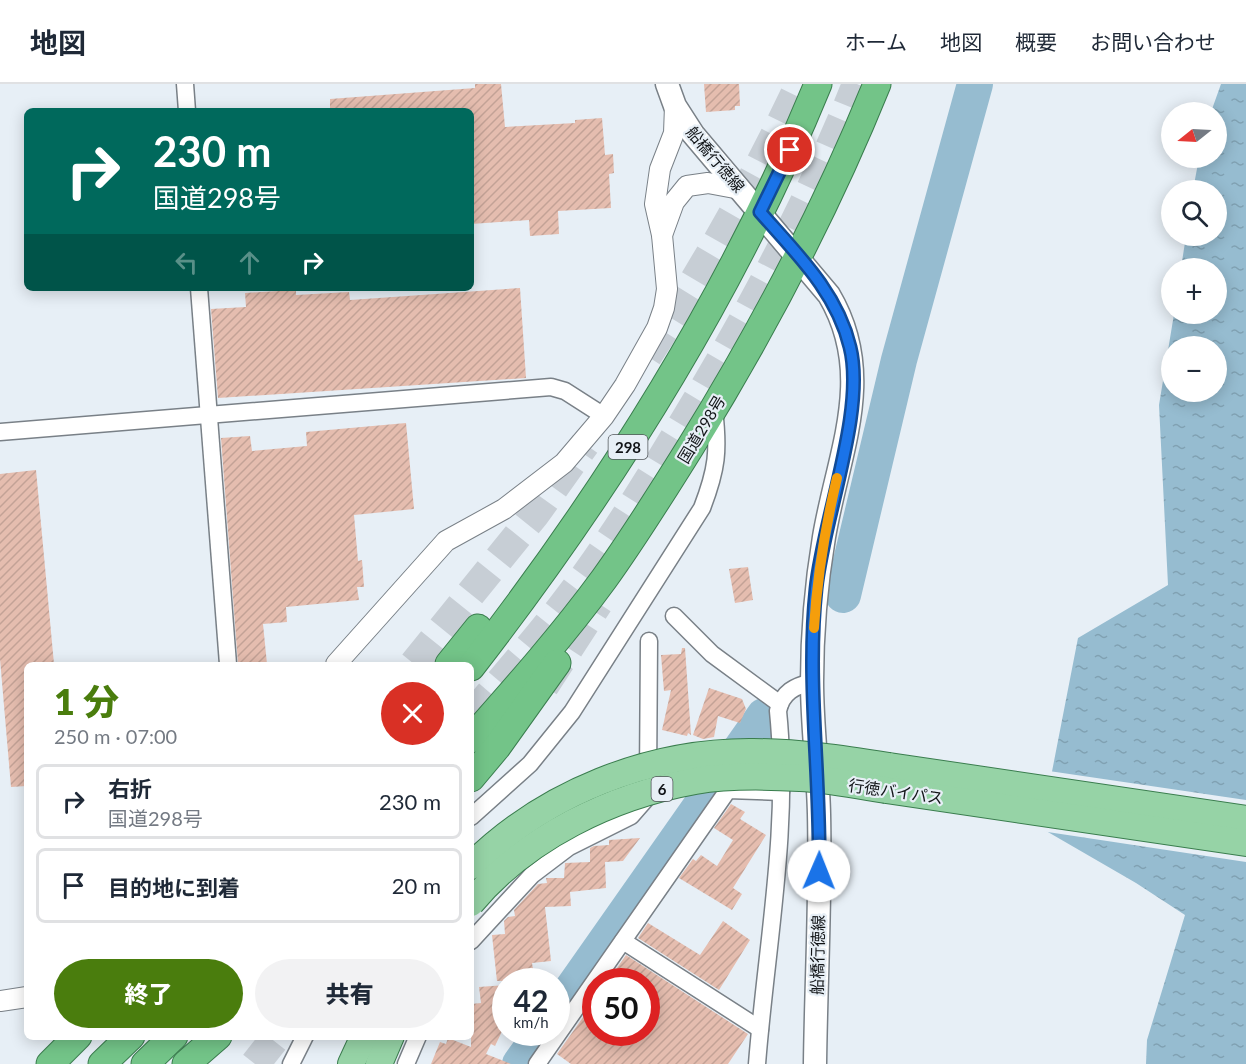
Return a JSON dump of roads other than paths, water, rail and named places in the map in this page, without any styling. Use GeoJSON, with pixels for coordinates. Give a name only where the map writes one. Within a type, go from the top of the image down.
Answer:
{"type":"FeatureCollection","features":[{"type":"Feature","properties":{"kind":"highway","name":"298"},"geometry":{"type":"LineString","coordinates":[[474,663],[567,539],[693,339],[760,212],[818,84]]}},
{"type":"Feature","properties":{"kind":"highway","name":"国道298号"},"geometry":{"type":"LineString","coordinates":[[474,736],[553,644],[604,579],[647,516],[714,408],[799,256],[836,179],[877,84]]}},
{"type":"Feature","properties":{"kind":"highway","name":"298"},"geometry":{"type":"LineString","coordinates":[[451,662],[512,585],[610,474]]}},
{"type":"Feature","properties":{"kind":"highway"},"geometry":{"type":"LineString","coordinates":[[474,774],[554,669],[604,579]]}},
{"type":"Feature","properties":{"kind":"highway"},"geometry":{"type":"LineString","coordinates":[[50,1064],[74,1040]]}},
{"type":"Feature","properties":{"kind":"highway"},"geometry":{"type":"LineString","coordinates":[[102,1064],[127,1040]]}},
{"type":"Feature","properties":{"kind":"highway"},"geometry":{"type":"LineString","coordinates":[[145,1064],[170,1040]]}},
{"type":"Feature","properties":{"kind":"highway"},"geometry":{"type":"LineString","coordinates":[[186,1064],[213,1040]]}},
{"type":"Feature","properties":{"kind":"main road","name":"船橋行徳線"},"geometry":{"type":"LineString","coordinates":[[667,84],[675,106],[693,134],[799,256],[834,304],[847,336],[853,367],[854,392],[824,535],[816,589],[812,682],[819,829],[815,1064]]}},
{"type":"Feature","properties":{"kind":"main road","name":"行徳バイパス"},"geometry":{"type":"LineString","coordinates":[[474,863],[501,839],[554,803],[601,781],[685,757],[738,752],[813,755],[1246,819]]}},
{"type":"Feature","properties":{"kind":"main road","name":"行徳バイパス"},"geometry":{"type":"LineString","coordinates":[[474,900],[503,871],[535,846],[600,810],[696,781],[735,778],[803,778],[1246,843]]}},
{"type":"Feature","properties":{"kind":"main road"},"geometry":{"type":"LineString","coordinates":[[351,1064],[362,1040]]}},
{"type":"Feature","properties":{"kind":"main road"},"geometry":{"type":"LineString","coordinates":[[379,1064],[390,1040]]}},
{"type":"Feature","properties":{"kind":"street"},"geometry":{"type":"LineString","coordinates":[[185,84],[187,108]]}},
{"type":"Feature","properties":{"kind":"street"},"geometry":{"type":"LineString","coordinates":[[338,662],[433,553],[454,536],[504,509],[545,479],[581,446],[604,416],[657,328],[664,308],[666,289],[656,196],[660,169],[674,133],[675,106]]}},
{"type":"Feature","properties":{"kind":"street"},"geometry":{"type":"LineString","coordinates":[[662,235],[674,202],[687,186],[708,183],[740,189]]}},
{"type":"Feature","properties":{"kind":"street"},"geometry":{"type":"LineString","coordinates":[[199,291],[207,416],[228,662]]}},
{"type":"Feature","properties":{"kind":"street"},"geometry":{"type":"LineString","coordinates":[[0,432],[551,387],[566,391],[604,416]]}},
{"type":"Feature","properties":{"kind":"street"},"geometry":{"type":"LineString","coordinates":[[474,814],[530,764],[572,712],[702,508],[713,479],[719,446],[714,408]]}},
{"type":"Feature","properties":{"kind":"street"},"geometry":{"type":"LineString","coordinates":[[674,616],[712,654],[780,704]]}},
{"type":"Feature","properties":{"kind":"street"},"geometry":{"type":"LineString","coordinates":[[474,938],[532,875],[569,847],[631,816],[645,800],[648,781],[649,642]]}},
{"type":"Feature","properties":{"kind":"street"},"geometry":{"type":"LineString","coordinates":[[757,1064],[778,856],[781,792],[780,704],[795,686],[812,682]]}},
{"type":"Feature","properties":{"kind":"street"},"geometry":{"type":"LineString","coordinates":[[648,781],[695,770],[736,766],[781,766]]}},
{"type":"Feature","properties":{"kind":"street"},"geometry":{"type":"LineString","coordinates":[[537,1064],[728,790],[781,792]]}},
{"type":"Feature","properties":{"kind":"street"},"geometry":{"type":"LineString","coordinates":[[623,941],[760,1029]]}},
{"type":"Feature","properties":{"kind":"street"},"geometry":{"type":"LineString","coordinates":[[0,1001],[24,998]]}},
{"type":"Feature","properties":{"kind":"street"},"geometry":{"type":"LineString","coordinates":[[291,1064],[303,1040]]}},
{"type":"Feature","properties":{"kind":"street"},"geometry":{"type":"LineString","coordinates":[[406,1064],[416,1040]]}},
{"type":"Feature","properties":{"kind":"water"},"geometry":{"type":"Polygon","coordinates":[[[1221,84],[1246,84],[1246,1064],[1146,1064],[1147,1040],[1185,915],[1136,883],[1041,828],[1078,638],[1168,585],[1159,405],[1161,393],[1161,402],[1227,402],[1227,336],[1170,336],[1172,324],[1227,324],[1227,258],[1183,258],[1184,246],[1227,246],[1227,180],[1195,180],[1197,168],[1227,168],[1227,102],[1215,102],[1221,84]]]}},
{"type":"Feature","properties":{"kind":"waterway"},"geometry":{"type":"LineString","coordinates":[[843,595],[899,360],[975,84]]}},
{"type":"Feature","properties":{"kind":"waterway"},"geometry":{"type":"LineString","coordinates":[[570,992],[764,716]]}},
{"type":"Feature","properties":{"kind":"waterway"},"geometry":{"type":"LineString","coordinates":[[520,1064],[533,1046]]}},
{"type":"Feature","properties":{"kind":"tunnel"},"geometry":{"type":"LineString","coordinates":[[647,356],[728,223],[766,154],[800,84]]}},
{"type":"Feature","properties":{"kind":"tunnel"},"geometry":{"type":"LineString","coordinates":[[474,712],[535,640],[596,561],[664,455],[734,338],[778,255],[820,171],[857,84]]}},
{"type":"Feature","properties":{"kind":"tunnel"},"geometry":{"type":"LineString","coordinates":[[416,662],[535,514],[585,444]]}},
{"type":"Feature","properties":{"kind":"tunnel"},"geometry":{"type":"LineString","coordinates":[[544,686],[598,603]]}},
{"type":"Feature","properties":{"kind":"tunnel"},"geometry":{"type":"LineString","coordinates":[[255,1064],[274,1040]]}}]}
